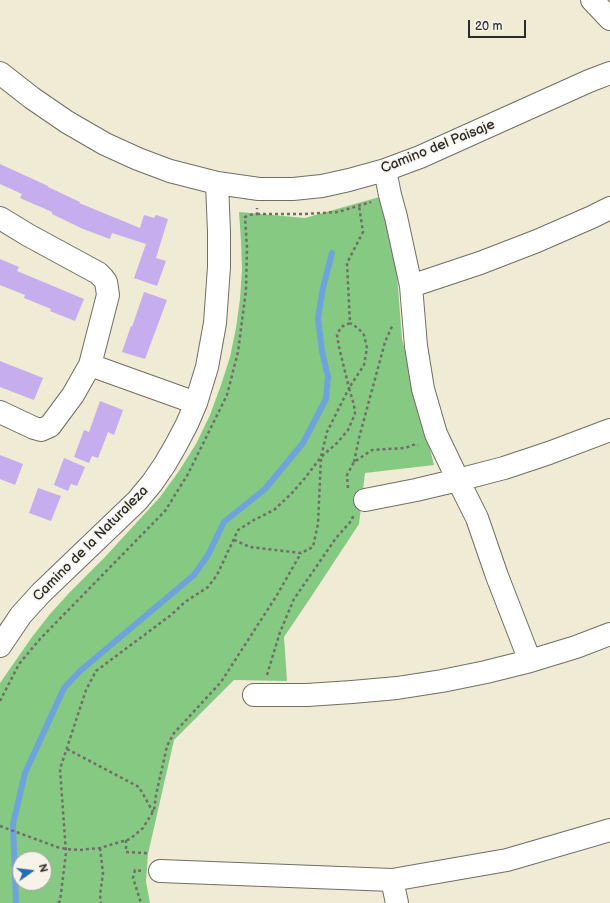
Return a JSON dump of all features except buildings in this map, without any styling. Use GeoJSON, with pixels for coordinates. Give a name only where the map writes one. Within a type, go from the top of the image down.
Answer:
{"type":"FeatureCollection","features":[{"type":"Feature","properties":{"kind":"street"},"geometry":{"type":"LineString","coordinates":[[592,0],[610,19]]}},
{"type":"Feature","properties":{"kind":"street","name":"Camino del Paisaje"},"geometry":{"type":"LineString","coordinates":[[0,73],[61,118],[105,144],[138,159],[170,171],[217,183],[259,189],[293,189],[322,186],[385,170],[420,157],[610,73]]}},
{"type":"Feature","properties":{"kind":"street"},"geometry":{"type":"LineString","coordinates":[[385,170],[411,286],[416,346],[423,389],[436,434],[477,518],[497,576],[530,661]]}},
{"type":"Feature","properties":{"kind":"street","name":"Camino de la Naturaleza"},"geometry":{"type":"LineString","coordinates":[[0,646],[21,615],[41,593],[142,495],[165,464],[187,424],[196,403],[212,345],[219,267],[220,232],[217,183]]}},
{"type":"Feature","properties":{"kind":"street"},"geometry":{"type":"LineString","coordinates":[[411,286],[480,263],[537,241],[610,208]]}},
{"type":"Feature","properties":{"kind":"street"},"geometry":{"type":"LineString","coordinates":[[0,218],[28,236],[98,273],[106,282],[108,288],[108,295],[90,365],[73,396],[50,426],[41,430],[0,412]]}},
{"type":"Feature","properties":{"kind":"street"},"geometry":{"type":"LineString","coordinates":[[90,365],[196,403]]}},
{"type":"Feature","properties":{"kind":"street"},"geometry":{"type":"LineString","coordinates":[[356,501],[416,490],[504,468],[610,430]]}},
{"type":"Feature","properties":{"kind":"street"},"geometry":{"type":"LineString","coordinates":[[258,695],[307,695],[397,688],[457,678],[530,661],[576,647],[610,634]]}},
{"type":"Feature","properties":{"kind":"street"},"geometry":{"type":"LineString","coordinates":[[160,872],[392,880],[506,860],[610,830]]}},
{"type":"Feature","properties":{"kind":"street"},"geometry":{"type":"LineString","coordinates":[[392,880],[397,903]]}},
{"type":"Feature","properties":{"kind":"path"},"geometry":{"type":"LineString","coordinates":[[257,214],[338,212],[390,195]]}},
{"type":"Feature","properties":{"kind":"path"},"geometry":{"type":"LineString","coordinates":[[350,323],[347,263],[363,232],[359,206]]}},
{"type":"Feature","properties":{"kind":"path"},"geometry":{"type":"LineString","coordinates":[[258,695],[280,632],[294,599],[336,538],[352,520],[356,501],[348,486],[347,475],[354,462],[385,342],[392,324],[413,308]]}},
{"type":"Feature","properties":{"kind":"path"},"geometry":{"type":"LineString","coordinates":[[58,903],[60,901],[66,850],[60,769],[86,690],[96,671],[171,615],[185,602],[208,587],[217,575],[238,530],[274,510],[306,478],[321,457],[337,443],[348,430],[355,414],[354,405],[337,335],[340,327],[350,323]]}},
{"type":"Feature","properties":{"kind":"path"},"geometry":{"type":"LineString","coordinates":[[234,540],[250,547],[300,553],[313,547],[318,524],[321,457],[327,432],[349,388],[364,365],[367,348],[364,335],[358,328],[350,323]]}},
{"type":"Feature","properties":{"kind":"path"},"geometry":{"type":"LineString","coordinates":[[354,462],[372,450],[405,448],[416,444],[421,448],[434,452],[444,450]]}},
{"type":"Feature","properties":{"kind":"path"},"geometry":{"type":"LineString","coordinates":[[0,826],[66,850],[100,848],[130,839],[143,828],[154,810],[167,746],[174,733],[221,682],[277,596],[300,553]]}},
{"type":"Feature","properties":{"kind":"path"},"geometry":{"type":"LineString","coordinates":[[66,749],[139,787],[153,812]]}},
{"type":"Feature","properties":{"kind":"path"},"geometry":{"type":"LineString","coordinates":[[126,840],[126,852],[145,853],[162,858],[160,872]]}},
{"type":"Feature","properties":{"kind":"path"},"geometry":{"type":"LineString","coordinates":[[100,848],[103,873],[100,895],[101,903]]}},
{"type":"Feature","properties":{"kind":"green space"},"geometry":{"type":"Polygon","coordinates":[[[383,196],[395,249],[402,339],[434,465],[365,473],[359,524],[284,637],[287,681],[234,680],[174,740],[148,854],[146,882],[150,903],[0,903],[0,683],[50,614],[160,497],[196,444],[210,415],[221,385],[230,357],[236,328],[242,270],[239,212],[305,218],[383,196]]]}},
{"type":"Feature","properties":{"kind":"waterway"},"geometry":{"type":"LineString","coordinates":[[16,903],[13,824],[25,773],[64,688],[80,671],[194,575],[208,555],[224,522],[265,489],[303,443],[326,399],[328,377],[322,351],[318,318],[323,288],[332,253]]}}]}
